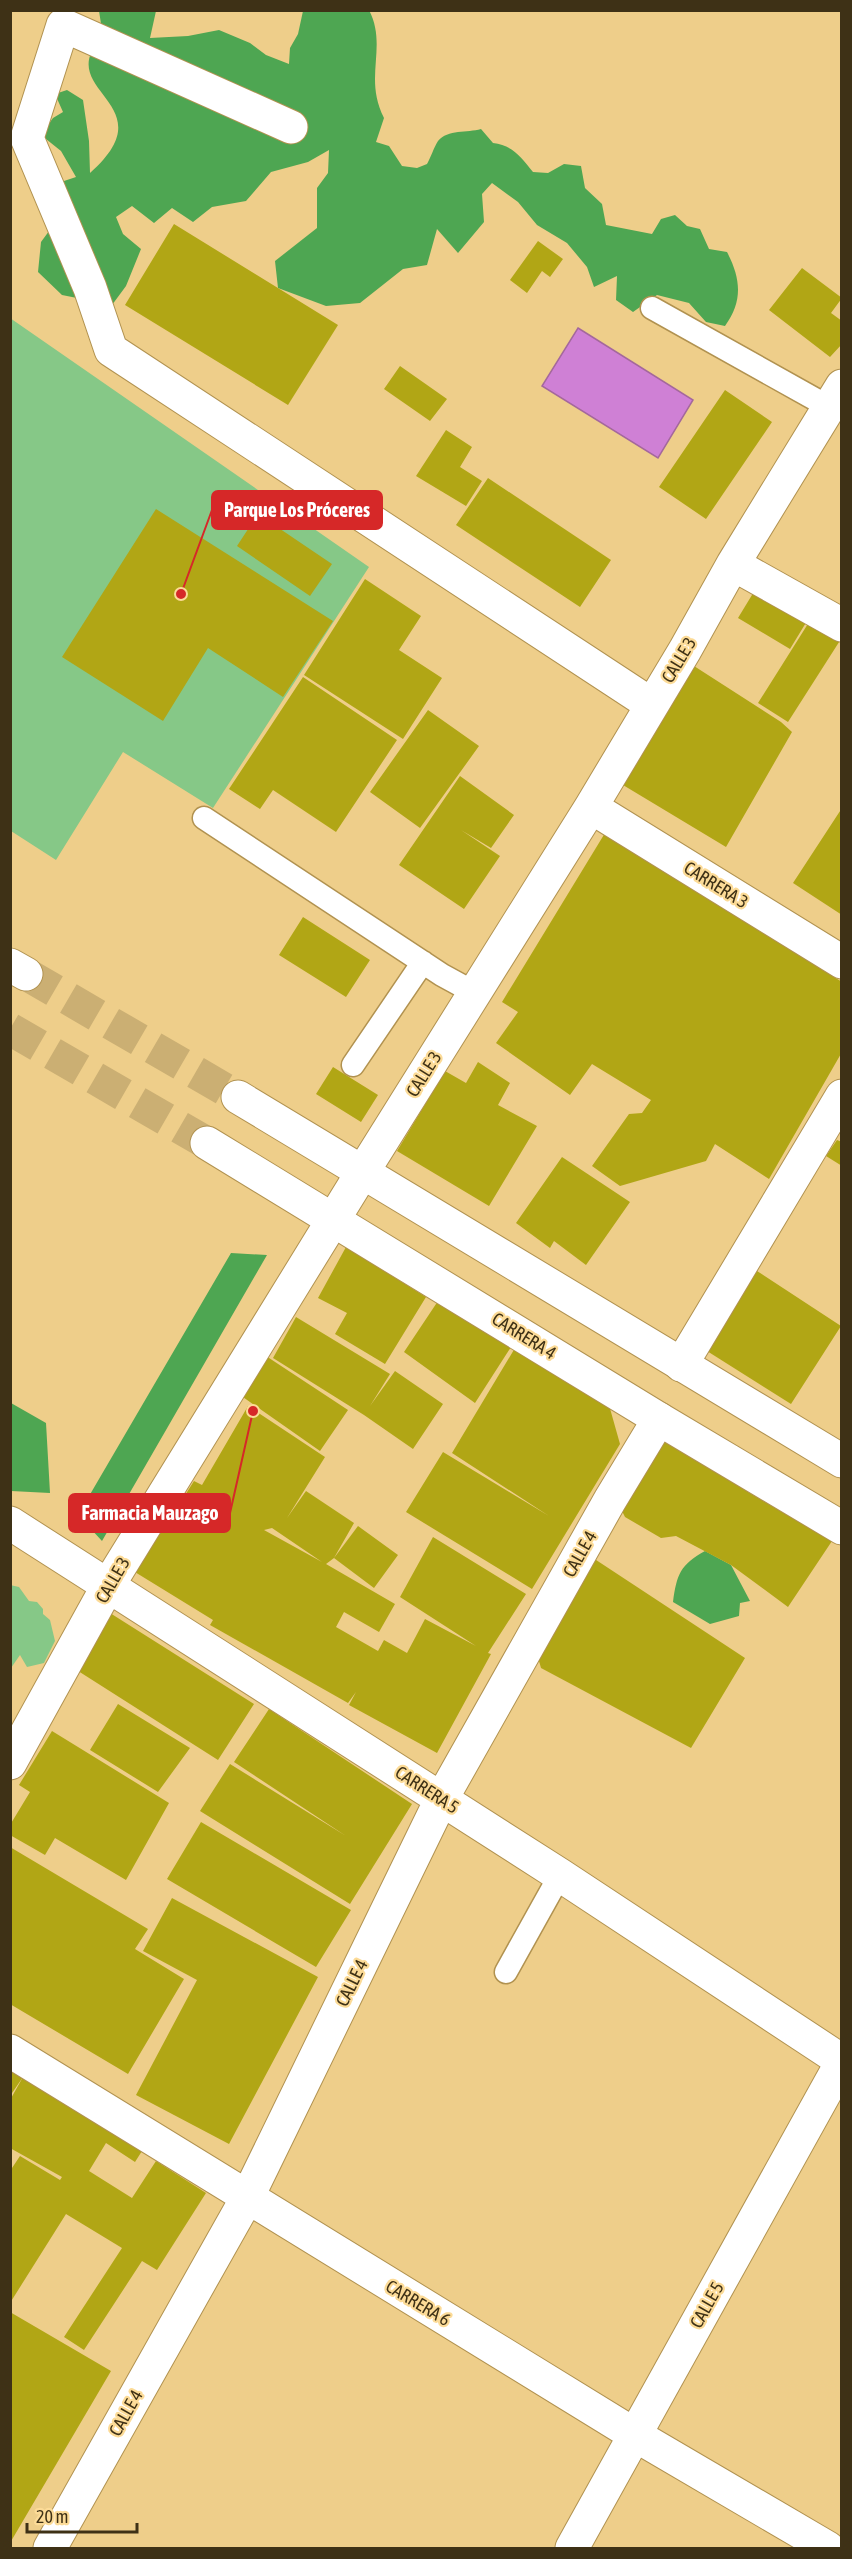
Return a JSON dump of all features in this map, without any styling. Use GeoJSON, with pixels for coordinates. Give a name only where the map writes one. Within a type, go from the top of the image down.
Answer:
{"type":"FeatureCollection","features":[{"type":"Feature","properties":{"kind":"main road"},"geometry":{"type":"LineString","coordinates":[[291,127],[65,18],[27,138],[90,288],[111,350],[652,705]]}},
{"type":"Feature","properties":{"kind":"main road","name":"CALLE 3"},"geometry":{"type":"LineString","coordinates":[[10,1764],[109,1584],[333,1218],[591,807],[733,564],[835,397]]}},
{"type":"Feature","properties":{"kind":"main road"},"geometry":{"type":"LineString","coordinates":[[733,564],[842,625]]}},
{"type":"Feature","properties":{"kind":"main road","name":"CARRERA 3"},"geometry":{"type":"LineString","coordinates":[[591,807],[842,962]]}},
{"type":"Feature","properties":{"kind":"main road"},"geometry":{"type":"LineString","coordinates":[[681,1365],[842,1096]]}},
{"type":"Feature","properties":{"kind":"main road"},"geometry":{"type":"LineString","coordinates":[[238,1097],[842,1461]]}},
{"type":"Feature","properties":{"kind":"main road","name":"CARRERA 4"},"geometry":{"type":"LineString","coordinates":[[207,1143],[842,1528]]}},
{"type":"Feature","properties":{"kind":"main road","name":"CALLE 4"},"geometry":{"type":"LineString","coordinates":[[50,2548],[247,2198],[441,1800],[610,1500],[659,1419]]}},
{"type":"Feature","properties":{"kind":"main road","name":"CARRERA 5"},"geometry":{"type":"LineString","coordinates":[[10,1523],[109,1584],[560,1875],[842,2061]]}},
{"type":"Feature","properties":{"kind":"main road","name":"CARRERA 6"},"geometry":{"type":"LineString","coordinates":[[10,2051],[635,2435],[828,2548]]}},
{"type":"Feature","properties":{"kind":"main road","name":"CALLE 5"},"geometry":{"type":"LineString","coordinates":[[572,2548],[842,2061]]}},
{"type":"Feature","properties":{"kind":"lane"},"geometry":{"type":"LineString","coordinates":[[652,308],[835,397]]}},
{"type":"Feature","properties":{"kind":"lane"},"geometry":{"type":"LineString","coordinates":[[204,818],[474,993]]}},
{"type":"Feature","properties":{"kind":"lane"},"geometry":{"type":"LineString","coordinates":[[353,1065],[423,962]]}},
{"type":"Feature","properties":{"kind":"lane"},"geometry":{"type":"LineString","coordinates":[[506,1972],[560,1875]]}},
{"type":"Feature","properties":{"kind":"green space"},"geometry":{"type":"Polygon","coordinates":[[[369,10],[374,24],[377,50],[375,89],[384,118],[376,142],[389,146],[402,166],[417,168],[427,164],[442,137],[481,129],[493,143],[506,146],[516,153],[533,172],[548,173],[564,164],[581,166],[585,188],[602,204],[606,225],[652,234],[661,219],[675,215],[687,226],[700,229],[709,249],[727,252],[735,271],[738,290],[735,308],[725,326],[706,322],[689,303],[657,295],[633,312],[616,300],[617,276],[594,287],[587,267],[567,243],[537,225],[518,202],[492,183],[482,194],[484,222],[458,253],[437,229],[427,265],[403,269],[360,303],[326,306],[278,288],[275,261],[317,228],[317,188],[328,173],[329,150],[308,162],[271,172],[246,201],[212,207],[193,222],[172,208],[154,223],[132,206],[116,217],[123,234],[141,249],[126,286],[112,305],[62,295],[38,272],[41,242],[52,227],[51,194],[64,181],[76,177],[61,151],[41,135],[53,118],[63,112],[55,94],[67,90],[83,100],[89,141],[90,173],[111,149],[118,130],[115,113],[89,71],[90,55],[103,36],[99,11],[156,11],[150,38],[188,36],[219,30],[250,43],[266,55],[289,64],[290,48],[298,34],[303,11],[369,10]]]}},
{"type":"Feature","properties":{"kind":"green space"},"geometry":{"type":"Polygon","coordinates":[[[10,318],[369,567],[213,808],[123,752],[56,860],[11,831],[10,318]]]}},
{"type":"Feature","properties":{"kind":"green space"},"geometry":{"type":"Polygon","coordinates":[[[231,1253],[267,1255],[102,1541],[78,1515],[231,1253]]]}},
{"type":"Feature","properties":{"kind":"green space"},"geometry":{"type":"Polygon","coordinates":[[[11,1403],[46,1423],[50,1493],[11,1491],[11,1403]]]}},
{"type":"Feature","properties":{"kind":"green space"},"geometry":{"type":"Polygon","coordinates":[[[705,1551],[731,1565],[750,1601],[740,1603],[739,1616],[710,1624],[673,1602],[681,1571],[690,1561],[705,1551]]]}},
{"type":"Feature","properties":{"kind":"green space"},"geometry":{"type":"Polygon","coordinates":[[[10,1585],[19,1587],[29,1601],[37,1602],[43,1609],[43,1614],[50,1620],[55,1641],[44,1663],[27,1667],[20,1655],[11,1668],[10,1585]]]}},
{"type":"Feature","properties":{"kind":"shaded area"},"geometry":{"type":"Polygon","coordinates":[[[578,328],[693,400],[658,458],[542,386],[578,328]]]}},
{"type":"Feature","properties":{"kind":"building"},"geometry":{"type":"Polygon","coordinates":[[[174,224],[338,325],[288,405],[125,305],[174,224]]]}},
{"type":"Feature","properties":{"kind":"building"},"geometry":{"type":"Polygon","coordinates":[[[538,241],[563,259],[550,277],[542,271],[527,293],[510,280],[538,241]]]}},
{"type":"Feature","properties":{"kind":"building"},"geometry":{"type":"Polygon","coordinates":[[[802,268],[842,298],[831,313],[842,321],[842,344],[830,357],[769,310],[802,268]]]}},
{"type":"Feature","properties":{"kind":"building"},"geometry":{"type":"Polygon","coordinates":[[[400,366],[447,399],[430,421],[384,389],[400,366]]]}},
{"type":"Feature","properties":{"kind":"building"},"geometry":{"type":"Polygon","coordinates":[[[725,390],[772,422],[706,519],[659,487],[725,390]]]}},
{"type":"Feature","properties":{"kind":"building"},"geometry":{"type":"Polygon","coordinates":[[[446,430],[472,447],[460,467],[482,481],[466,506],[416,476],[446,430]]]}},
{"type":"Feature","properties":{"kind":"building"},"geometry":{"type":"Polygon","coordinates":[[[488,478],[611,560],[580,607],[456,525],[488,478]]]}},
{"type":"Feature","properties":{"kind":"building"},"geometry":{"type":"Polygon","coordinates":[[[156,509],[333,621],[283,697],[208,648],[163,721],[62,657],[156,509]]]}},
{"type":"Feature","properties":{"kind":"building"},"geometry":{"type":"Polygon","coordinates":[[[258,514],[332,564],[310,596],[237,546],[258,514]]]}},
{"type":"Feature","properties":{"kind":"building"},"geometry":{"type":"Polygon","coordinates":[[[365,579],[421,616],[399,650],[442,678],[403,739],[304,675],[365,579]]]}},
{"type":"Feature","properties":{"kind":"building"},"geometry":{"type":"Polygon","coordinates":[[[755,590],[807,621],[790,649],[738,618],[755,590]]]}},
{"type":"Feature","properties":{"kind":"building"},"geometry":{"type":"Polygon","coordinates":[[[811,619],[841,639],[788,722],[758,703],[811,619]]]}},
{"type":"Feature","properties":{"kind":"building"},"geometry":{"type":"Polygon","coordinates":[[[694,666],[781,722],[792,732],[726,847],[623,785],[694,666]]]}},
{"type":"Feature","properties":{"kind":"building"},"geometry":{"type":"Polygon","coordinates":[[[303,677],[397,740],[336,832],[273,790],[260,809],[229,789],[303,677]]]}},
{"type":"Feature","properties":{"kind":"building"},"geometry":{"type":"Polygon","coordinates":[[[428,710],[479,746],[420,828],[370,792],[428,710]]]}},
{"type":"Feature","properties":{"kind":"building"},"geometry":{"type":"Polygon","coordinates":[[[460,776],[514,815],[491,848],[461,830],[500,856],[464,909],[399,865],[460,776]]]}},
{"type":"Feature","properties":{"kind":"building"},"geometry":{"type":"Polygon","coordinates":[[[842,808],[842,915],[793,883],[842,808]]]}},
{"type":"Feature","properties":{"kind":"building"},"geometry":{"type":"Polygon","coordinates":[[[605,833],[842,982],[842,1052],[769,1179],[715,1144],[706,1161],[620,1186],[592,1166],[629,1114],[642,1113],[651,1100],[592,1064],[570,1095],[496,1043],[518,1012],[502,1002],[605,833]]]}},
{"type":"Feature","properties":{"kind":"building"},"geometry":{"type":"Polygon","coordinates":[[[303,917],[370,960],[346,997],[279,955],[303,917]]]}},
{"type":"Feature","properties":{"kind":"building"},"geometry":{"type":"Polygon","coordinates":[[[478,1062],[510,1083],[498,1105],[537,1126],[489,1206],[397,1151],[445,1071],[466,1083],[478,1062]]]}},
{"type":"Feature","properties":{"kind":"building"},"geometry":{"type":"Polygon","coordinates":[[[333,1067],[378,1095],[361,1122],[316,1094],[333,1067]]]}},
{"type":"Feature","properties":{"kind":"building"},"geometry":{"type":"Polygon","coordinates":[[[837,1140],[842,1142],[842,1166],[826,1156],[837,1140]]]}},
{"type":"Feature","properties":{"kind":"building"},"geometry":{"type":"Polygon","coordinates":[[[562,1157],[630,1202],[586,1265],[554,1241],[550,1248],[516,1223],[562,1157]]]}},
{"type":"Feature","properties":{"kind":"building"},"geometry":{"type":"Polygon","coordinates":[[[346,1247],[426,1297],[385,1364],[335,1334],[347,1313],[318,1298],[346,1247]]]}},
{"type":"Feature","properties":{"kind":"building"},"geometry":{"type":"Polygon","coordinates":[[[757,1271],[841,1326],[791,1404],[707,1351],[757,1271]]]}},
{"type":"Feature","properties":{"kind":"building"},"geometry":{"type":"Polygon","coordinates":[[[438,1301],[511,1347],[475,1403],[404,1352],[438,1301]]]}},
{"type":"Feature","properties":{"kind":"building"},"geometry":{"type":"Polygon","coordinates":[[[296,1317],[390,1374],[370,1406],[395,1371],[443,1404],[413,1449],[364,1415],[273,1358],[296,1317]]]}},
{"type":"Feature","properties":{"kind":"building"},"geometry":{"type":"Polygon","coordinates":[[[515,1348],[609,1405],[620,1444],[532,1589],[406,1512],[443,1452],[549,1516],[452,1453],[515,1348]]]}},
{"type":"Feature","properties":{"kind":"building"},"geometry":{"type":"Polygon","coordinates":[[[266,1356],[348,1410],[320,1451],[240,1395],[266,1356]]]}},
{"type":"Feature","properties":{"kind":"building"},"geometry":{"type":"Polygon","coordinates":[[[248,1406],[325,1457],[287,1518],[306,1491],[354,1523],[334,1558],[326,1564],[395,1604],[379,1632],[344,1612],[336,1627],[378,1651],[384,1640],[407,1653],[425,1619],[476,1646],[400,1597],[433,1537],[526,1594],[488,1653],[491,1654],[437,1753],[349,1705],[356,1692],[348,1703],[210,1625],[213,1620],[130,1569],[165,1512],[172,1516],[194,1481],[202,1485],[248,1406]],[[272,1528],[264,1530],[322,1562],[272,1528]]]}},
{"type":"Feature","properties":{"kind":"building"},"geometry":{"type":"Polygon","coordinates":[[[659,1433],[737,1478],[748,1492],[832,1541],[788,1607],[731,1565],[676,1536],[661,1538],[625,1517],[615,1497],[659,1433]]]}},
{"type":"Feature","properties":{"kind":"building"},"geometry":{"type":"Polygon","coordinates":[[[358,1526],[398,1555],[374,1588],[334,1558],[358,1526]]]}},
{"type":"Feature","properties":{"kind":"building"},"geometry":{"type":"Polygon","coordinates":[[[590,1556],[745,1658],[691,1748],[541,1668],[537,1654],[590,1556]]]}},
{"type":"Feature","properties":{"kind":"building"},"geometry":{"type":"Polygon","coordinates":[[[110,1613],[254,1704],[218,1760],[75,1669],[110,1613]]]}},
{"type":"Feature","properties":{"kind":"building"},"geometry":{"type":"Polygon","coordinates":[[[118,1704],[190,1748],[158,1792],[90,1750],[118,1704]]]}},
{"type":"Feature","properties":{"kind":"building"},"geometry":{"type":"Polygon","coordinates":[[[269,1709],[412,1804],[350,1904],[200,1811],[230,1764],[346,1836],[234,1762],[269,1709]]]}},
{"type":"Feature","properties":{"kind":"building"},"geometry":{"type":"Polygon","coordinates":[[[52,1731],[169,1803],[126,1880],[55,1838],[45,1855],[10,1835],[10,1825],[30,1792],[19,1785],[52,1731]]]}},
{"type":"Feature","properties":{"kind":"building"},"geometry":{"type":"Polygon","coordinates":[[[201,1822],[351,1910],[316,1967],[167,1879],[201,1822]]]}},
{"type":"Feature","properties":{"kind":"building"},"geometry":{"type":"Polygon","coordinates":[[[10,1847],[148,1929],[135,1949],[184,1979],[128,2074],[10,2004],[10,1847]]]}},
{"type":"Feature","properties":{"kind":"building"},"geometry":{"type":"Polygon","coordinates":[[[172,1898],[318,1977],[229,2144],[136,2095],[197,1980],[143,1951],[172,1898]]]}},
{"type":"Feature","properties":{"kind":"building"},"geometry":{"type":"Polygon","coordinates":[[[10,2059],[142,2151],[135,2162],[106,2143],[89,2171],[132,2198],[156,2161],[206,2193],[157,2270],[142,2261],[84,2350],[64,2337],[122,2248],[66,2214],[10,2303],[10,2171],[20,2156],[60,2180],[62,2177],[10,2148],[10,2100],[23,2077],[10,2096],[10,2059]]]}},
{"type":"Feature","properties":{"kind":"building"},"geometry":{"type":"Polygon","coordinates":[[[10,2312],[111,2371],[10,2543],[10,2312]]]}},
{"type":"Feature","properties":{"kind":"tunnel"},"geometry":{"type":"LineString","coordinates":[[26,974],[238,1097]]}},
{"type":"Feature","properties":{"kind":"tunnel"},"geometry":{"type":"LineString","coordinates":[[10,1029],[207,1143]]}},
{"type":"Feature","properties":{"kind":"place","name":"Parque Los Próceres"},"geometry":{"type":"Point","coordinates":[181,594]}},
{"type":"Feature","properties":{"kind":"place","name":"Farmacia Mauzago"},"geometry":{"type":"Point","coordinates":[253,1411]}}]}
